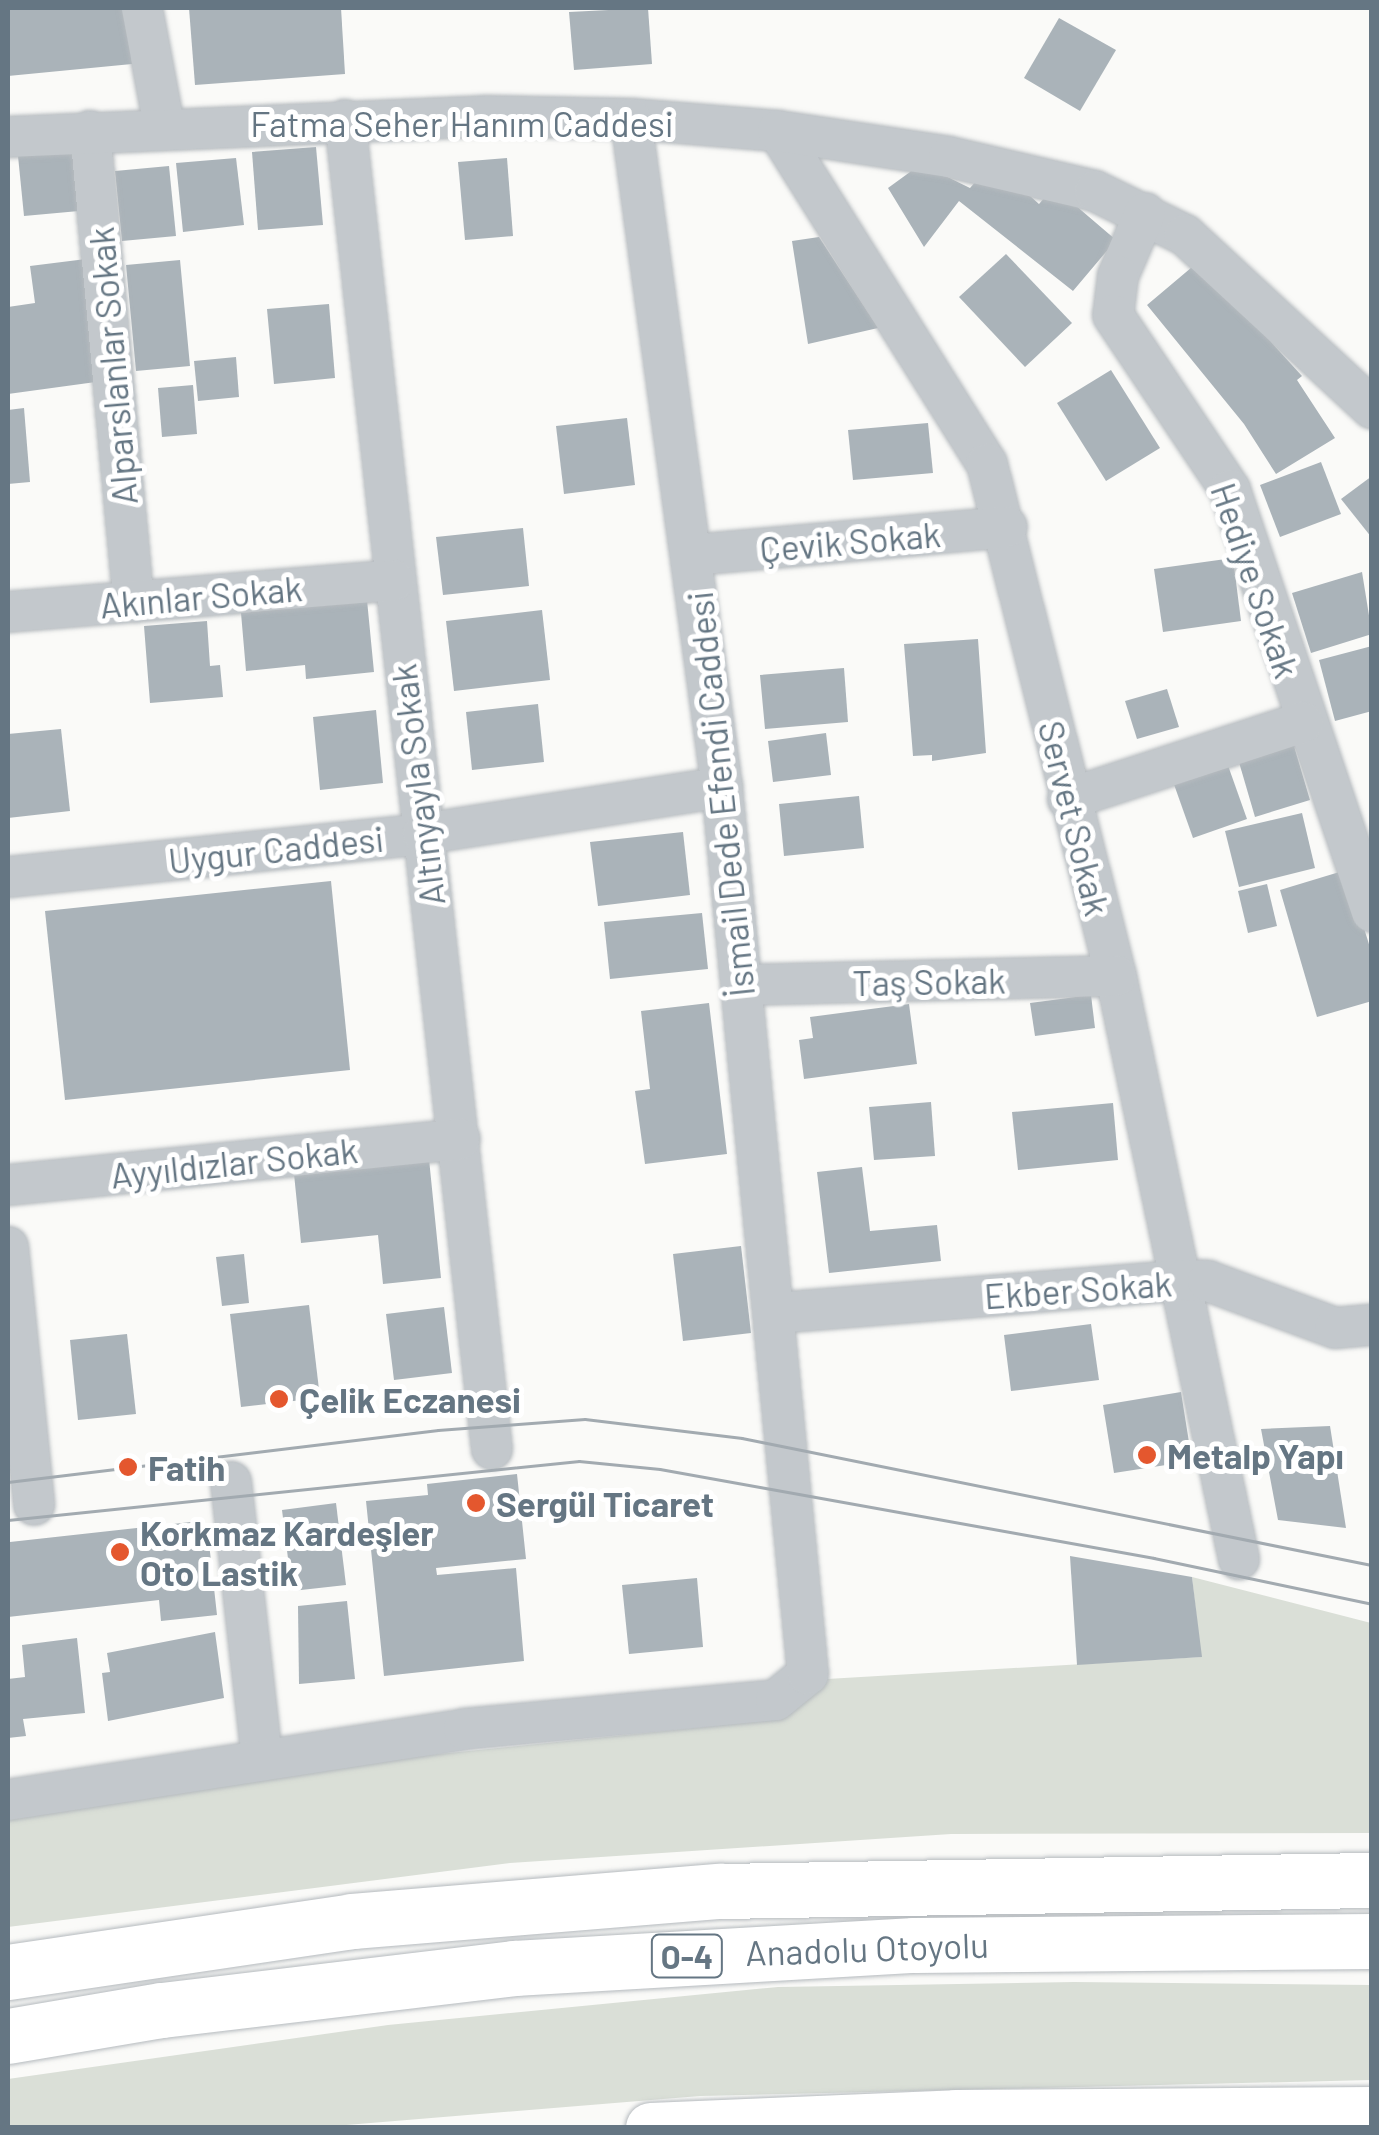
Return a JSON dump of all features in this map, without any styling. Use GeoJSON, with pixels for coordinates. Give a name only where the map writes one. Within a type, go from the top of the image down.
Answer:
{"type":"FeatureCollection","features":[{"type":"Feature","properties":{"kind":"highway","name":"Anadolu Otoyolu"},"geometry":{"type":"LineString","coordinates":[[8,1972],[352,1921],[702,1892],[950,1882],[1372,1880]]}},
{"type":"Feature","properties":{"kind":"highway","name":"Anadolu Otoyolu"},"geometry":{"type":"LineString","coordinates":[[8,2036],[162,2010],[514,1968],[914,1945],[1372,1941]]}},
{"type":"Feature","properties":{"kind":"main road"},"geometry":{"type":"LineString","coordinates":[[651,2128],[956,2115],[1372,2112]]}},
{"type":"Feature","properties":{"kind":"street"},"geometry":{"type":"LineString","coordinates":[[142,8],[164,126]]}},
{"type":"Feature","properties":{"kind":"street","name":"Fatma Seher Hanım Caddesi"},"geometry":{"type":"LineString","coordinates":[[8,137],[164,126],[345,120],[631,118],[778,130],[1040,176],[1146,214],[1198,246],[1372,408]]}},
{"type":"Feature","properties":{"kind":"street","name":"İsmail Dede Efendi Caddesi"},"geometry":{"type":"LineString","coordinates":[[8,1800],[262,1757],[464,1729],[776,1700],[796,1689],[808,1674],[810,1655],[793,1472],[722,787],[631,118]]}},
{"type":"Feature","properties":{"kind":"street","name":"Altınyayla Sokak"},"geometry":{"type":"LineString","coordinates":[[345,120],[492,1449]]}},
{"type":"Feature","properties":{"kind":"street","name":"Servet Sokak"},"geometry":{"type":"LineString","coordinates":[[778,130],[972,432],[1007,526],[1068,800],[1116,976],[1185,1280],[1238,1559]]}},
{"type":"Feature","properties":{"kind":"street","name":"Alparslanlar Sokak"},"geometry":{"type":"LineString","coordinates":[[90,131],[134,602]]}},
{"type":"Feature","properties":{"kind":"street","name":"Hediye Sokak"},"geometry":{"type":"LineString","coordinates":[[1146,214],[1118,276],[1112,316],[1230,490],[1303,722],[1372,912]]}},
{"type":"Feature","properties":{"kind":"street","name":"Çevik Sokak"},"geometry":{"type":"LineString","coordinates":[[693,554],[1007,526]]}},
{"type":"Feature","properties":{"kind":"street","name":"Akınlar Sokak"},"geometry":{"type":"LineString","coordinates":[[8,612],[394,580]]}},
{"type":"Feature","properties":{"kind":"street"},"geometry":{"type":"LineString","coordinates":[[1068,800],[1303,722]]}},
{"type":"Feature","properties":{"kind":"street","name":"Uygur Caddesi"},"geometry":{"type":"LineString","coordinates":[[8,877],[423,834],[722,787]]}},
{"type":"Feature","properties":{"kind":"street","name":"Taş Sokak"},"geometry":{"type":"LineString","coordinates":[[742,985],[1116,976]]}},
{"type":"Feature","properties":{"kind":"street","name":"Ayyıldızlar Sokak"},"geometry":{"type":"LineString","coordinates":[[8,1184],[460,1139]]}},
{"type":"Feature","properties":{"kind":"street"},"geometry":{"type":"LineString","coordinates":[[8,1247],[34,1505]]}},
{"type":"Feature","properties":{"kind":"street","name":"Ekber Sokak"},"geometry":{"type":"LineString","coordinates":[[776,1313],[1185,1280],[1208,1281],[1335,1328],[1372,1324]]}},
{"type":"Feature","properties":{"kind":"street"},"geometry":{"type":"LineString","coordinates":[[231,1482],[262,1757]]}},
{"type":"Feature","properties":{"kind":"shaded area"},"geometry":{"type":"Polygon","coordinates":[[[1192,1577],[1371,1623],[1371,1833],[951,1834],[510,1863],[8,1927],[8,1813],[263,1772],[781,1719],[827,1679],[1201,1657],[1192,1577]]]}},
{"type":"Feature","properties":{"kind":"shaded area"},"geometry":{"type":"Polygon","coordinates":[[[1074,1982],[1371,1985],[1371,2080],[700,2096],[310,2128],[8,2127],[8,2079],[388,2025],[778,1987],[1074,1982]]]}},
{"type":"Feature","properties":{"kind":"building"},"geometry":{"type":"Polygon","coordinates":[[[8,8],[126,8],[132,64],[8,76],[8,8]]]}},
{"type":"Feature","properties":{"kind":"building"},"geometry":{"type":"Polygon","coordinates":[[[189,8],[341,8],[345,74],[195,85],[189,8]]]}},
{"type":"Feature","properties":{"kind":"building"},"geometry":{"type":"Polygon","coordinates":[[[648,8],[652,64],[574,70],[569,12],[648,8]]]}},
{"type":"Feature","properties":{"kind":"building"},"geometry":{"type":"Polygon","coordinates":[[[1059,18],[1116,50],[1080,111],[1024,78],[1059,18]]]}},
{"type":"Feature","properties":{"kind":"building"},"geometry":{"type":"Polygon","coordinates":[[[316,147],[323,225],[258,230],[252,152],[316,147]]]}},
{"type":"Feature","properties":{"kind":"building"},"geometry":{"type":"Polygon","coordinates":[[[73,151],[79,211],[24,216],[18,156],[73,151]]]}},
{"type":"Feature","properties":{"kind":"building"},"geometry":{"type":"Polygon","coordinates":[[[236,158],[244,225],[183,232],[176,163],[236,158]]]}},
{"type":"Feature","properties":{"kind":"building"},"geometry":{"type":"Polygon","coordinates":[[[507,158],[513,236],[465,240],[458,162],[507,158]]]}},
{"type":"Feature","properties":{"kind":"building"},"geometry":{"type":"Polygon","coordinates":[[[921,164],[970,188],[986,170],[1012,180],[1039,204],[1054,187],[1116,240],[1073,291],[959,201],[924,247],[888,188],[921,164]]]}},
{"type":"Feature","properties":{"kind":"building"},"geometry":{"type":"Polygon","coordinates":[[[169,166],[176,236],[122,241],[115,171],[169,166]]]}},
{"type":"Feature","properties":{"kind":"building"},"geometry":{"type":"Polygon","coordinates":[[[819,237],[878,328],[808,344],[792,241],[819,237]]]}},
{"type":"Feature","properties":{"kind":"building"},"geometry":{"type":"Polygon","coordinates":[[[1006,254],[1072,323],[1025,367],[959,297],[1006,254]]]}},
{"type":"Feature","properties":{"kind":"building"},"geometry":{"type":"Polygon","coordinates":[[[86,259],[103,381],[8,394],[8,307],[35,303],[30,266],[86,259]]]}},
{"type":"Feature","properties":{"kind":"building"},"geometry":{"type":"Polygon","coordinates":[[[180,260],[190,366],[136,371],[126,265],[180,260]]]}},
{"type":"Feature","properties":{"kind":"building"},"geometry":{"type":"Polygon","coordinates":[[[1198,262],[1302,376],[1297,380],[1335,438],[1276,474],[1244,424],[1147,305],[1198,262]]]}},
{"type":"Feature","properties":{"kind":"building"},"geometry":{"type":"Polygon","coordinates":[[[329,304],[335,378],[274,384],[267,309],[329,304]]]}},
{"type":"Feature","properties":{"kind":"building"},"geometry":{"type":"Polygon","coordinates":[[[236,357],[239,397],[198,401],[194,361],[236,357]]]}},
{"type":"Feature","properties":{"kind":"building"},"geometry":{"type":"Polygon","coordinates":[[[1111,370],[1160,448],[1106,481],[1057,403],[1111,370]]]}},
{"type":"Feature","properties":{"kind":"building"},"geometry":{"type":"Polygon","coordinates":[[[193,385],[197,434],[162,437],[158,388],[193,385]]]}},
{"type":"Feature","properties":{"kind":"building"},"geometry":{"type":"Polygon","coordinates":[[[24,408],[30,482],[8,484],[8,410],[24,408]]]}},
{"type":"Feature","properties":{"kind":"building"},"geometry":{"type":"Polygon","coordinates":[[[627,418],[635,485],[564,494],[556,426],[627,418]]]}},
{"type":"Feature","properties":{"kind":"building"},"geometry":{"type":"Polygon","coordinates":[[[928,423],[933,473],[853,480],[848,430],[928,423]]]}},
{"type":"Feature","properties":{"kind":"building"},"geometry":{"type":"Polygon","coordinates":[[[1321,462],[1341,514],[1280,537],[1260,485],[1321,462]]]}},
{"type":"Feature","properties":{"kind":"building"},"geometry":{"type":"Polygon","coordinates":[[[1372,476],[1372,538],[1341,499],[1372,476]]]}},
{"type":"Feature","properties":{"kind":"building"},"geometry":{"type":"Polygon","coordinates":[[[523,528],[529,586],[443,595],[436,537],[523,528]]]}},
{"type":"Feature","properties":{"kind":"building"},"geometry":{"type":"Polygon","coordinates":[[[1233,558],[1241,621],[1163,632],[1154,569],[1233,558]]]}},
{"type":"Feature","properties":{"kind":"building"},"geometry":{"type":"Polygon","coordinates":[[[1362,572],[1372,634],[1311,653],[1292,593],[1362,572]]]}},
{"type":"Feature","properties":{"kind":"building"},"geometry":{"type":"Polygon","coordinates":[[[367,600],[374,672],[306,679],[305,665],[246,671],[241,613],[367,600]]]}},
{"type":"Feature","properties":{"kind":"building"},"geometry":{"type":"Polygon","coordinates":[[[542,610],[550,680],[454,691],[446,621],[542,610]]]}},
{"type":"Feature","properties":{"kind":"building"},"geometry":{"type":"Polygon","coordinates":[[[207,621],[210,666],[220,665],[223,697],[150,703],[144,626],[207,621]]]}},
{"type":"Feature","properties":{"kind":"building"},"geometry":{"type":"Polygon","coordinates":[[[978,639],[986,753],[932,761],[932,755],[913,756],[904,644],[978,639]]]}},
{"type":"Feature","properties":{"kind":"building"},"geometry":{"type":"Polygon","coordinates":[[[1372,646],[1372,711],[1335,721],[1319,660],[1372,646]]]}},
{"type":"Feature","properties":{"kind":"building"},"geometry":{"type":"Polygon","coordinates":[[[844,668],[848,722],[765,729],[760,675],[844,668]]]}},
{"type":"Feature","properties":{"kind":"building"},"geometry":{"type":"Polygon","coordinates":[[[1167,689],[1179,727],[1137,739],[1125,701],[1167,689]]]}},
{"type":"Feature","properties":{"kind":"building"},"geometry":{"type":"Polygon","coordinates":[[[538,704],[544,762],[472,770],[466,712],[538,704]]]}},
{"type":"Feature","properties":{"kind":"building"},"geometry":{"type":"Polygon","coordinates":[[[376,710],[383,783],[320,790],[313,717],[376,710]]]}},
{"type":"Feature","properties":{"kind":"building"},"geometry":{"type":"Polygon","coordinates":[[[61,729],[70,811],[8,818],[8,734],[61,729]]]}},
{"type":"Feature","properties":{"kind":"building"},"geometry":{"type":"Polygon","coordinates":[[[826,733],[831,775],[773,782],[768,741],[826,733]]]}},
{"type":"Feature","properties":{"kind":"building"},"geometry":{"type":"Polygon","coordinates":[[[1291,736],[1310,800],[1255,817],[1236,752],[1291,736]]]}},
{"type":"Feature","properties":{"kind":"building"},"geometry":{"type":"Polygon","coordinates":[[[1225,757],[1247,819],[1193,838],[1171,776],[1225,757]]]}},
{"type":"Feature","properties":{"kind":"building"},"geometry":{"type":"Polygon","coordinates":[[[859,796],[864,848],[784,856],[779,804],[859,796]]]}},
{"type":"Feature","properties":{"kind":"building"},"geometry":{"type":"Polygon","coordinates":[[[1302,813],[1315,868],[1239,887],[1225,831],[1302,813]]]}},
{"type":"Feature","properties":{"kind":"building"},"geometry":{"type":"Polygon","coordinates":[[[683,832],[690,895],[598,906],[590,842],[683,832]]]}},
{"type":"Feature","properties":{"kind":"building"},"geometry":{"type":"Polygon","coordinates":[[[1346,870],[1372,954],[1372,1001],[1317,1017],[1280,890],[1346,870]]]}},
{"type":"Feature","properties":{"kind":"building"},"geometry":{"type":"Polygon","coordinates":[[[331,881],[350,1070],[65,1100],[45,911],[331,881]]]}},
{"type":"Feature","properties":{"kind":"building"},"geometry":{"type":"Polygon","coordinates":[[[1267,884],[1277,926],[1248,933],[1238,891],[1267,884]]]}},
{"type":"Feature","properties":{"kind":"building"},"geometry":{"type":"Polygon","coordinates":[[[702,913],[708,969],[610,979],[604,922],[702,913]]]}},
{"type":"Feature","properties":{"kind":"building"},"geometry":{"type":"Polygon","coordinates":[[[1091,995],[1095,1028],[1035,1036],[1030,1003],[1091,995]]]}},
{"type":"Feature","properties":{"kind":"building"},"geometry":{"type":"Polygon","coordinates":[[[709,1003],[727,1154],[645,1164],[635,1091],[650,1089],[641,1011],[709,1003]]]}},
{"type":"Feature","properties":{"kind":"building"},"geometry":{"type":"Polygon","coordinates":[[[909,1004],[917,1064],[804,1079],[799,1040],[813,1038],[810,1017],[909,1004]]]}},
{"type":"Feature","properties":{"kind":"building"},"geometry":{"type":"Polygon","coordinates":[[[931,1102],[935,1156],[874,1160],[869,1107],[931,1102]]]}},
{"type":"Feature","properties":{"kind":"building"},"geometry":{"type":"Polygon","coordinates":[[[1113,1103],[1118,1160],[1018,1170],[1012,1112],[1113,1103]]]}},
{"type":"Feature","properties":{"kind":"building"},"geometry":{"type":"Polygon","coordinates":[[[429,1159],[441,1278],[383,1284],[378,1235],[301,1243],[294,1174],[429,1159]]]}},
{"type":"Feature","properties":{"kind":"building"},"geometry":{"type":"Polygon","coordinates":[[[862,1167],[870,1231],[937,1225],[941,1261],[829,1273],[817,1172],[862,1167]]]}},
{"type":"Feature","properties":{"kind":"building"},"geometry":{"type":"Polygon","coordinates":[[[741,1246],[751,1333],[683,1341],[673,1254],[741,1246]]]}},
{"type":"Feature","properties":{"kind":"building"},"geometry":{"type":"Polygon","coordinates":[[[244,1254],[249,1303],[222,1306],[216,1257],[244,1254]]]}},
{"type":"Feature","properties":{"kind":"building"},"geometry":{"type":"Polygon","coordinates":[[[309,1305],[320,1398],[241,1407],[230,1314],[309,1305]]]}},
{"type":"Feature","properties":{"kind":"building"},"geometry":{"type":"Polygon","coordinates":[[[444,1307],[452,1373],[394,1380],[386,1314],[444,1307]]]}},
{"type":"Feature","properties":{"kind":"building"},"geometry":{"type":"Polygon","coordinates":[[[1091,1324],[1099,1380],[1011,1391],[1004,1335],[1091,1324]]]}},
{"type":"Feature","properties":{"kind":"building"},"geometry":{"type":"Polygon","coordinates":[[[127,1334],[136,1414],[78,1420],[70,1340],[127,1334]]]}},
{"type":"Feature","properties":{"kind":"building"},"geometry":{"type":"Polygon","coordinates":[[[1181,1392],[1192,1461],[1114,1473],[1103,1405],[1181,1392]]]}},
{"type":"Feature","properties":{"kind":"building"},"geometry":{"type":"Polygon","coordinates":[[[1330,1426],[1346,1528],[1278,1520],[1261,1429],[1330,1426]]]}},
{"type":"Feature","properties":{"kind":"building"},"geometry":{"type":"Polygon","coordinates":[[[517,1474],[526,1559],[436,1568],[437,1575],[516,1568],[524,1661],[384,1676],[366,1501],[428,1495],[427,1484],[517,1474]]]}},
{"type":"Feature","properties":{"kind":"building"},"geometry":{"type":"Polygon","coordinates":[[[336,1503],[346,1585],[292,1591],[282,1510],[336,1503]]]}},
{"type":"Feature","properties":{"kind":"building"},"geometry":{"type":"Polygon","coordinates":[[[191,1522],[208,1534],[217,1615],[161,1621],[159,1600],[8,1617],[10,1542],[191,1522]]]}},
{"type":"Feature","properties":{"kind":"building"},"geometry":{"type":"Polygon","coordinates":[[[1070,1556],[1192,1577],[1202,1657],[1077,1665],[1070,1556]]]}},
{"type":"Feature","properties":{"kind":"building"},"geometry":{"type":"Polygon","coordinates":[[[697,1578],[703,1647],[629,1654],[622,1585],[697,1578]]]}},
{"type":"Feature","properties":{"kind":"building"},"geometry":{"type":"Polygon","coordinates":[[[347,1601],[355,1679],[299,1684],[298,1606],[347,1601]]]}},
{"type":"Feature","properties":{"kind":"building"},"geometry":{"type":"Polygon","coordinates":[[[215,1632],[224,1698],[108,1721],[102,1673],[110,1672],[107,1653],[215,1632]]]}},
{"type":"Feature","properties":{"kind":"building"},"geometry":{"type":"Polygon","coordinates":[[[77,1638],[85,1713],[23,1719],[26,1736],[8,1738],[8,1679],[25,1677],[22,1645],[77,1638]]]}},
{"type":"Feature","properties":{"kind":"tram line"},"geometry":{"type":"LineString","coordinates":[[8,1482],[438,1430],[585,1419],[742,1438],[1372,1565]]}},
{"type":"Feature","properties":{"kind":"tram line"},"geometry":{"type":"LineString","coordinates":[[8,1520],[579,1461],[660,1469],[1154,1558],[1372,1604]]}},
{"type":"Feature","properties":{"kind":"place","name":"Çelik Eczanesi"},"geometry":{"type":"Point","coordinates":[279,1399]}},
{"type":"Feature","properties":{"kind":"place","name":"Metalp Yapı"},"geometry":{"type":"Point","coordinates":[1147,1455]}},
{"type":"Feature","properties":{"kind":"place","name":"Fatih"},"geometry":{"type":"Point","coordinates":[128,1467]}},
{"type":"Feature","properties":{"kind":"place","name":"Sergül Ticaret"},"geometry":{"type":"Point","coordinates":[476,1503]}},
{"type":"Feature","properties":{"kind":"place","name":"Korkmaz Kardeşler Oto Lastik"},"geometry":{"type":"Point","coordinates":[120,1552]}}]}
